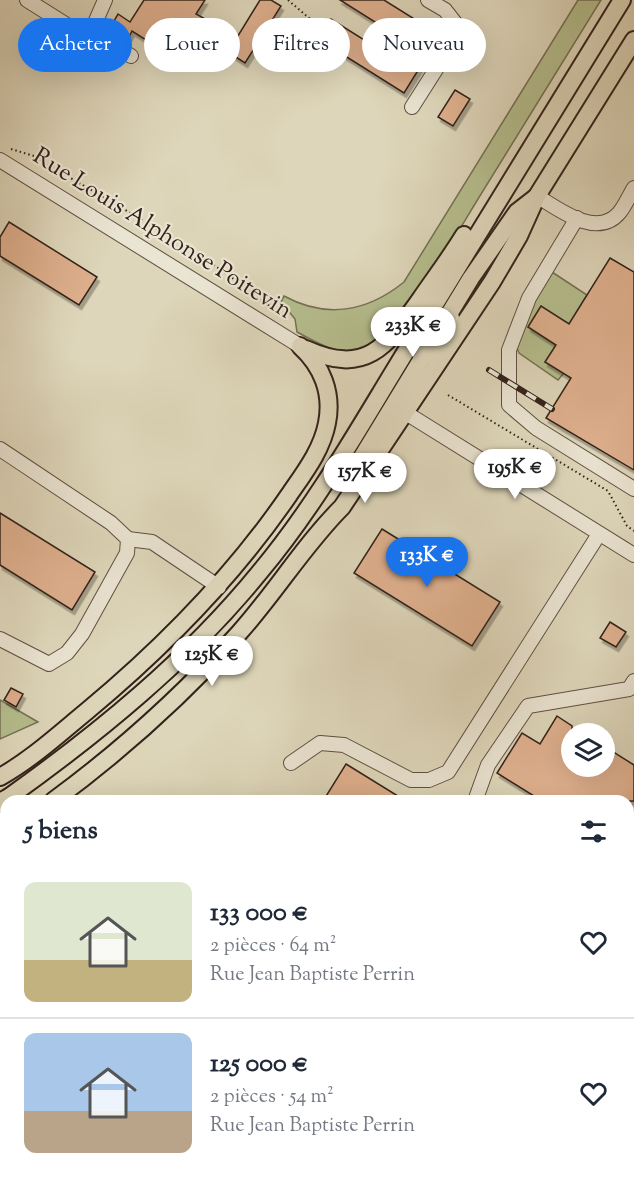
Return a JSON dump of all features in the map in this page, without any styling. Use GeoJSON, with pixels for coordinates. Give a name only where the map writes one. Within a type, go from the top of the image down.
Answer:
{"type":"FeatureCollection","features":[{"type":"Feature","properties":{"kind":"main road"},"geometry":{"type":"LineString","coordinates":[[10,795],[57,762],[144,692],[222,616],[265,566],[344,451],[622,0]]}},
{"type":"Feature","properties":{"kind":"main road"},"geometry":{"type":"LineString","coordinates":[[323,526],[342,507],[492,282],[519,236],[537,196],[634,40]]}},
{"type":"Feature","properties":{"kind":"main road"},"geometry":{"type":"LineString","coordinates":[[300,346],[320,355],[344,360],[357,359],[379,350],[403,323],[489,196],[542,129]]}},
{"type":"Feature","properties":{"kind":"main road"},"geometry":{"type":"LineString","coordinates":[[61,795],[140,733],[193,681],[276,590],[323,526],[457,302],[517,212],[537,196]]}},
{"type":"Feature","properties":{"kind":"main road"},"geometry":{"type":"LineString","coordinates":[[0,777],[25,763],[141,666],[219,587],[265,530],[309,465],[324,437],[329,409],[325,382],[316,362],[300,346]]}},
{"type":"Feature","properties":{"kind":"street"},"geometry":{"type":"LineString","coordinates":[[27,0],[56,18]]}},
{"type":"Feature","properties":{"kind":"street"},"geometry":{"type":"LineString","coordinates":[[97,18],[105,0]]}},
{"type":"Feature","properties":{"kind":"street"},"geometry":{"type":"LineString","coordinates":[[412,107],[454,41],[456,24],[445,10],[428,0]]}},
{"type":"Feature","properties":{"kind":"street","name":"Rue Louis Alphonse Poitevin"},"geometry":{"type":"LineString","coordinates":[[3,154],[300,346]]}},
{"type":"Feature","properties":{"kind":"street"},"geometry":{"type":"LineString","coordinates":[[537,196],[577,218],[590,223],[606,223],[618,214],[634,188]]}},
{"type":"Feature","properties":{"kind":"street"},"geometry":{"type":"LineString","coordinates":[[577,218],[529,298],[509,350],[509,405],[536,428],[634,489]]}},
{"type":"Feature","properties":{"kind":"street"},"geometry":{"type":"LineString","coordinates":[[457,302],[446,336],[403,405],[406,413],[634,555]]}},
{"type":"Feature","properties":{"kind":"street"},"geometry":{"type":"LineString","coordinates":[[387,416],[406,413]]}},
{"type":"Feature","properties":{"kind":"street"},"geometry":{"type":"LineString","coordinates":[[0,448],[111,523],[128,539],[152,542],[219,587]]}},
{"type":"Feature","properties":{"kind":"street"},"geometry":{"type":"LineString","coordinates":[[291,763],[320,743],[344,745],[411,780],[429,780],[448,772],[599,534]]}},
{"type":"Feature","properties":{"kind":"street"},"geometry":{"type":"LineString","coordinates":[[0,639],[49,664],[67,653],[82,634],[127,553],[128,539]]}},
{"type":"Feature","properties":{"kind":"street"},"geometry":{"type":"LineString","coordinates":[[477,795],[488,765],[528,706],[629,689],[634,681]]}},
{"type":"Feature","properties":{"kind":"path"},"geometry":{"type":"LineString","coordinates":[[288,0],[309,18]]}},
{"type":"Feature","properties":{"kind":"path"},"geometry":{"type":"LineString","coordinates":[[3,154],[34,156],[246,286],[288,322],[290,326],[284,336]]}},
{"type":"Feature","properties":{"kind":"path"},"geometry":{"type":"LineString","coordinates":[[448,395],[608,491],[627,526],[634,531]]}},
{"type":"Feature","properties":{"kind":"green space"},"geometry":{"type":"Polygon","coordinates":[[[578,0],[601,0],[430,277],[400,316],[385,332],[369,344],[350,351],[332,349],[297,332],[295,319],[281,302],[284,296],[315,308],[346,309],[376,300],[404,282],[578,0]]]}},
{"type":"Feature","properties":{"kind":"green space"},"geometry":{"type":"Polygon","coordinates":[[[552,272],[587,295],[569,324],[541,306],[528,327],[556,345],[545,362],[564,373],[558,380],[519,353],[517,348],[530,309],[552,272]]]}},
{"type":"Feature","properties":{"kind":"green space"},"geometry":{"type":"Polygon","coordinates":[[[0,700],[38,722],[0,739],[0,700]]]}},
{"type":"Feature","properties":{"kind":"building"},"geometry":{"type":"Polygon","coordinates":[[[144,0],[205,0],[196,14],[203,18],[144,18],[144,39],[132,31],[132,19],[144,0]]]}},
{"type":"Feature","properties":{"kind":"building"},"geometry":{"type":"Polygon","coordinates":[[[260,0],[271,0],[281,6],[273,18],[252,18],[252,52],[245,63],[240,60],[240,32],[260,0]]]}},
{"type":"Feature","properties":{"kind":"building"},"geometry":{"type":"Polygon","coordinates":[[[340,0],[384,0],[413,18],[369,18],[340,0]]]}},
{"type":"Feature","properties":{"kind":"building"},"geometry":{"type":"Polygon","coordinates":[[[350,31],[362,39],[362,67],[350,59],[350,31]]]}},
{"type":"Feature","properties":{"kind":"building"},"geometry":{"type":"Polygon","coordinates":[[[371,72],[417,72],[404,93],[371,72]]]}},
{"type":"Feature","properties":{"kind":"building"},"geometry":{"type":"Polygon","coordinates":[[[455,90],[470,99],[453,126],[438,117],[455,90]]]}},
{"type":"Feature","properties":{"kind":"building"},"geometry":{"type":"Polygon","coordinates":[[[9,222],[97,277],[79,305],[0,256],[0,237],[9,222]]]}},
{"type":"Feature","properties":{"kind":"building"},"geometry":{"type":"Polygon","coordinates":[[[610,258],[634,272],[634,470],[546,418],[571,378],[545,362],[556,345],[528,327],[541,306],[569,324],[610,258]]]}},
{"type":"Feature","properties":{"kind":"building"},"geometry":{"type":"Polygon","coordinates":[[[0,513],[95,572],[72,610],[0,565],[0,513]]]}},
{"type":"Feature","properties":{"kind":"building"},"geometry":{"type":"Polygon","coordinates":[[[382,529],[500,602],[472,646],[354,573],[382,529]]]}},
{"type":"Feature","properties":{"kind":"building"},"geometry":{"type":"Polygon","coordinates":[[[610,622],[626,632],[616,647],[600,638],[610,622]]]}},
{"type":"Feature","properties":{"kind":"building"},"geometry":{"type":"Polygon","coordinates":[[[11,688],[23,694],[16,707],[4,700],[11,688]]]}},
{"type":"Feature","properties":{"kind":"building"},"geometry":{"type":"Polygon","coordinates":[[[557,716],[568,723],[561,723],[561,777],[615,777],[615,753],[634,765],[634,795],[532,795],[497,773],[522,733],[540,744],[557,716]]]}},
{"type":"Feature","properties":{"kind":"building"},"geometry":{"type":"Polygon","coordinates":[[[346,764],[396,795],[327,795],[346,764]]]}},
{"type":"Feature","properties":{"kind":"railway"},"geometry":{"type":"LineString","coordinates":[[489,370],[552,409]]}}]}
